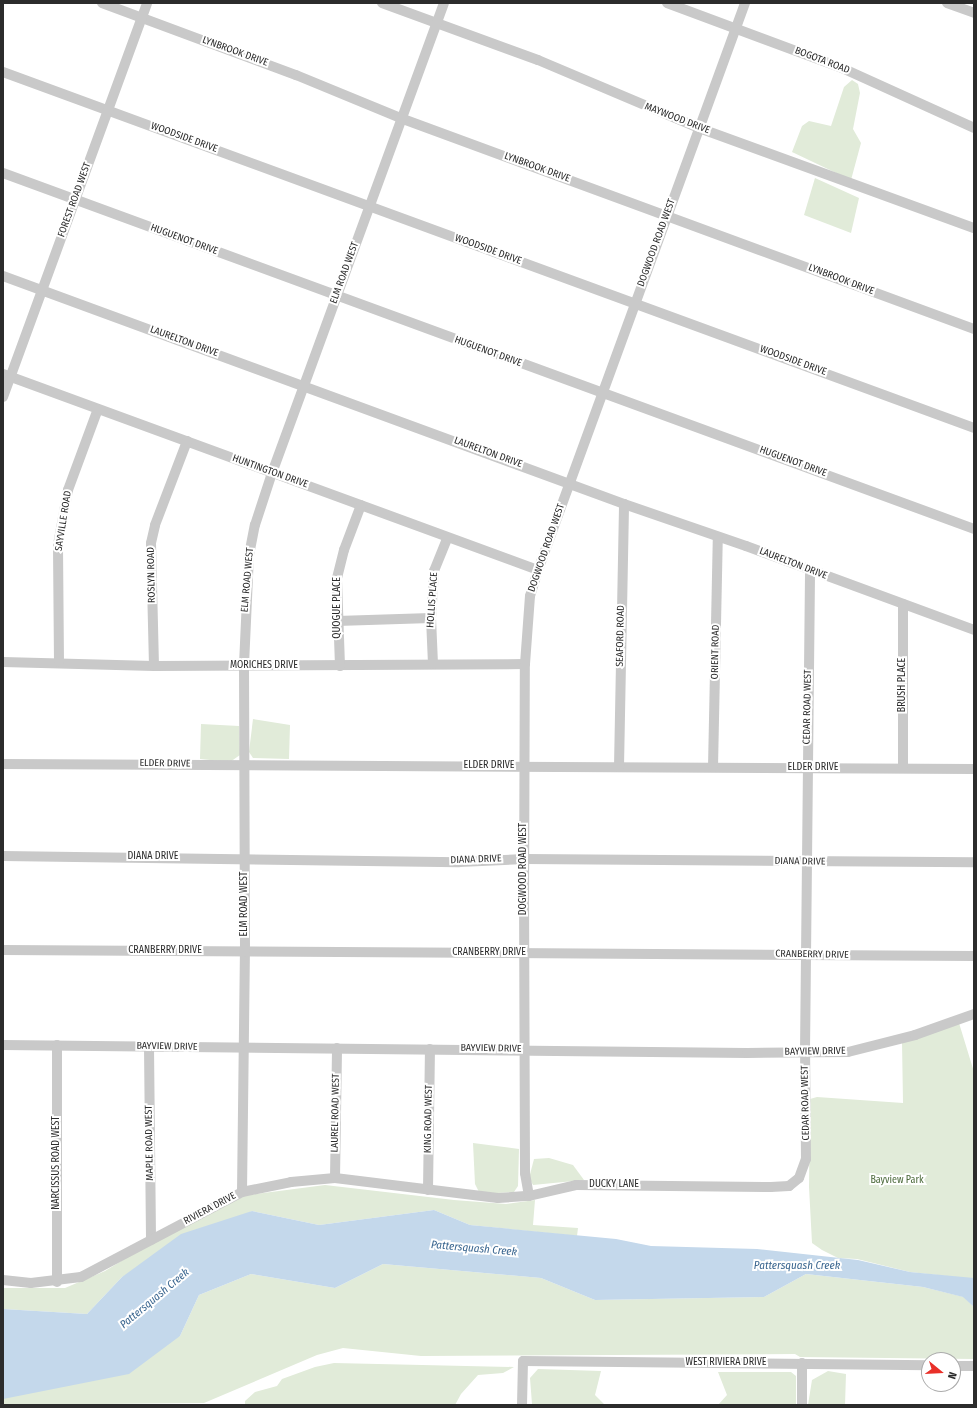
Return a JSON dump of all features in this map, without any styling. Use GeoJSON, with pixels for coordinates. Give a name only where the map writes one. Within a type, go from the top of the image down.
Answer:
{"type":"FeatureCollection","features":[{"type":"Feature","properties":{"kind":"street","name":"LYNBROOK DRIVE"},"geometry":{"type":"LineString","coordinates":[[102,3],[296,75],[403,119],[974,329]]}},
{"type":"Feature","properties":{"kind":"street","name":"FOREST ROAD WEST"},"geometry":{"type":"LineString","coordinates":[[3,397],[7,375],[42,290],[147,3]]}},
{"type":"Feature","properties":{"kind":"street","name":"MAYWOOD DRIVE"},"geometry":{"type":"LineString","coordinates":[[382,3],[538,60],[699,128],[974,228]]}},
{"type":"Feature","properties":{"kind":"street","name":"ELM ROAD WEST"},"geometry":{"type":"LineString","coordinates":[[242,1192],[245,952],[244,665],[249,555],[255,524],[272,473],[336,296],[403,119],[444,3]]}},
{"type":"Feature","properties":{"kind":"street","name":"BOGOTA ROAD"},"geometry":{"type":"LineString","coordinates":[[667,3],[842,68],[974,128]]}},
{"type":"Feature","properties":{"kind":"street","name":"DOGWOOD ROAD WEST"},"geometry":{"type":"LineString","coordinates":[[529,1196],[524,1173],[526,1050],[524,953],[526,766],[525,664],[530,596],[538,570],[666,216],[745,3]]}},
{"type":"Feature","properties":{"kind":"street"},"geometry":{"type":"LineString","coordinates":[[947,3],[974,13]]}},
{"type":"Feature","properties":{"kind":"street","name":"WOODSIDE DRIVE"},"geometry":{"type":"LineString","coordinates":[[3,72],[974,428]]}},
{"type":"Feature","properties":{"kind":"street","name":"HUGUENOT DRIVE"},"geometry":{"type":"LineString","coordinates":[[3,173],[602,394],[974,529]]}},
{"type":"Feature","properties":{"kind":"street","name":"LAURELTON DRIVE"},"geometry":{"type":"LineString","coordinates":[[3,276],[624,504],[974,630]]}},
{"type":"Feature","properties":{"kind":"street","name":"HUNTINGTON DRIVE"},"geometry":{"type":"LineString","coordinates":[[7,375],[447,538],[538,570]]}},
{"type":"Feature","properties":{"kind":"street","name":"SAYVILLE ROAD"},"geometry":{"type":"LineString","coordinates":[[59,662],[58,545],[68,490],[98,409]]}},
{"type":"Feature","properties":{"kind":"street","name":"ROSLYN ROAD"},"geometry":{"type":"LineString","coordinates":[[154,666],[151,543],[155,525],[187,441]]}},
{"type":"Feature","properties":{"kind":"street","name":"SEAFORD ROAD"},"geometry":{"type":"LineString","coordinates":[[619,767],[624,504]]}},
{"type":"Feature","properties":{"kind":"street","name":"QUOGUE PLACE"},"geometry":{"type":"LineString","coordinates":[[340,666],[337,621],[340,562],[361,505]]}},
{"type":"Feature","properties":{"kind":"street","name":"ORIENT ROAD"},"geometry":{"type":"LineString","coordinates":[[713,767],[718,537]]}},
{"type":"Feature","properties":{"kind":"street","name":"HOLLIS PLACE"},"geometry":{"type":"LineString","coordinates":[[433,664],[430,618],[434,571],[447,538]]}},
{"type":"Feature","properties":{"kind":"street","name":"CEDAR ROAD WEST"},"geometry":{"type":"LineString","coordinates":[[799,1178],[806,1159],[805,1052],[810,571]]}},
{"type":"Feature","properties":{"kind":"street","name":"BRUSH PLACE"},"geometry":{"type":"LineString","coordinates":[[903,766],[904,604]]}},
{"type":"Feature","properties":{"kind":"street"},"geometry":{"type":"LineString","coordinates":[[337,621],[430,618]]}},
{"type":"Feature","properties":{"kind":"street","name":"MORICHES DRIVE"},"geometry":{"type":"LineString","coordinates":[[3,662],[59,662],[154,666],[525,664]]}},
{"type":"Feature","properties":{"kind":"street","name":"ELDER DRIVE"},"geometry":{"type":"LineString","coordinates":[[3,764],[808,768],[903,766],[974,769]]}},
{"type":"Feature","properties":{"kind":"street","name":"DIANA DRIVE"},"geometry":{"type":"LineString","coordinates":[[3,856],[459,862],[525,859],[974,862]]}},
{"type":"Feature","properties":{"kind":"street","name":"CRANBERRY DRIVE"},"geometry":{"type":"LineString","coordinates":[[3,950],[974,956]]}},
{"type":"Feature","properties":{"kind":"street","name":"BAYVIEW DRIVE"},"geometry":{"type":"LineString","coordinates":[[3,1045],[805,1052],[863,1050],[974,1014]]}},
{"type":"Feature","properties":{"kind":"street","name":"NARCISSUS ROAD WEST"},"geometry":{"type":"LineString","coordinates":[[57,1045],[57,1282]]}},
{"type":"Feature","properties":{"kind":"street","name":"MAPLE ROAD WEST"},"geometry":{"type":"LineString","coordinates":[[149,1046],[151,1240]]}},
{"type":"Feature","properties":{"kind":"street","name":"LAUREL ROAD WEST"},"geometry":{"type":"LineString","coordinates":[[335,1178],[338,1048]]}},
{"type":"Feature","properties":{"kind":"street","name":"KING ROAD WEST"},"geometry":{"type":"LineString","coordinates":[[428,1190],[430,1049]]}},
{"type":"Feature","properties":{"kind":"street","name":"RIVIERA DRIVE"},"geometry":{"type":"LineString","coordinates":[[3,1280],[31,1283],[57,1282],[81,1277],[242,1192],[291,1182],[335,1178],[428,1190]]}},
{"type":"Feature","properties":{"kind":"street","name":"DUCKY LANE"},"geometry":{"type":"LineString","coordinates":[[428,1190],[498,1198],[529,1196],[576,1185],[771,1187],[789,1186],[799,1178]]}},
{"type":"Feature","properties":{"kind":"street","name":"WEST RIVIERA DRIVE"},"geometry":{"type":"LineString","coordinates":[[522,1405],[523,1361],[921,1365]]}},
{"type":"Feature","properties":{"kind":"street"},"geometry":{"type":"LineString","coordinates":[[802,1363],[802,1405]]}},
{"type":"Feature","properties":{"kind":"street"},"geometry":{"type":"LineString","coordinates":[[961,1366],[974,1366]]}},
{"type":"Feature","properties":{"kind":"green space"},"geometry":{"type":"Polygon","coordinates":[[[852,80],[858,84],[860,93],[853,129],[861,143],[851,180],[792,152],[802,126],[809,121],[831,126],[844,87],[852,80]]]}},
{"type":"Feature","properties":{"kind":"green space"},"geometry":{"type":"Polygon","coordinates":[[[815,178],[859,198],[851,233],[804,215],[815,178]]]}},
{"type":"Feature","properties":{"kind":"green space"},"geometry":{"type":"Polygon","coordinates":[[[253,719],[290,725],[289,759],[253,758],[249,752],[253,719]]]}},
{"type":"Feature","properties":{"kind":"green space"},"geometry":{"type":"Polygon","coordinates":[[[201,724],[239,726],[240,755],[230,762],[200,759],[201,724]]]}},
{"type":"Feature","properties":{"kind":"green space","name":"Bayview Park"},"geometry":{"type":"Polygon","coordinates":[[[959,1023],[974,1072],[974,1279],[910,1272],[857,1259],[838,1258],[822,1250],[812,1243],[809,1187],[810,1099],[817,1097],[903,1103],[902,1042],[959,1023]]]}},
{"type":"Feature","properties":{"kind":"green space"},"geometry":{"type":"Polygon","coordinates":[[[473,1143],[519,1149],[518,1186],[514,1192],[480,1194],[475,1184],[473,1143]]]}},
{"type":"Feature","properties":{"kind":"green space"},"geometry":{"type":"Polygon","coordinates":[[[549,1158],[573,1165],[584,1180],[533,1185],[529,1178],[534,1159],[549,1158]]]}},
{"type":"Feature","properties":{"kind":"green space"},"geometry":{"type":"Polygon","coordinates":[[[325,1185],[454,1200],[506,1204],[535,1200],[533,1225],[578,1228],[577,1236],[470,1225],[434,1210],[319,1225],[252,1211],[122,1277],[87,1314],[3,1309],[3,1288],[65,1288],[105,1271],[195,1216],[248,1195],[325,1185]]]}},
{"type":"Feature","properties":{"kind":"green space"},"geometry":{"type":"Polygon","coordinates":[[[383,1264],[541,1278],[595,1300],[764,1297],[806,1274],[923,1287],[964,1297],[974,1307],[974,1359],[961,1359],[961,1352],[921,1352],[921,1358],[800,1357],[795,1354],[421,1356],[343,1348],[317,1355],[204,1403],[3,1405],[3,1396],[180,1336],[199,1295],[251,1274],[335,1288],[383,1264]]]}},
{"type":"Feature","properties":{"kind":"green space"},"geometry":{"type":"Polygon","coordinates":[[[334,1363],[514,1367],[503,1373],[478,1375],[461,1394],[455,1405],[245,1405],[245,1401],[255,1392],[277,1386],[282,1379],[315,1367],[334,1363]]]}},
{"type":"Feature","properties":{"kind":"green space"},"geometry":{"type":"Polygon","coordinates":[[[538,1369],[601,1371],[595,1395],[605,1405],[532,1404],[530,1378],[538,1369]]]}},
{"type":"Feature","properties":{"kind":"green space"},"geometry":{"type":"Polygon","coordinates":[[[828,1371],[846,1374],[845,1405],[808,1405],[812,1380],[828,1371]]]}},
{"type":"Feature","properties":{"kind":"green space"},"geometry":{"type":"Polygon","coordinates":[[[718,1372],[791,1372],[796,1376],[796,1405],[718,1405],[727,1395],[718,1372]]]}},
{"type":"Feature","properties":{"kind":"water","name":"Pattersquash Creek"},"geometry":{"type":"Polygon","coordinates":[[[434,1210],[470,1225],[616,1239],[651,1246],[757,1249],[858,1260],[910,1272],[974,1278],[974,1307],[963,1297],[923,1287],[806,1274],[764,1297],[595,1300],[541,1278],[383,1264],[335,1288],[251,1274],[199,1295],[180,1336],[129,1374],[3,1399],[3,1309],[87,1314],[122,1277],[181,1234],[252,1211],[319,1225],[434,1210]]]}}]}
